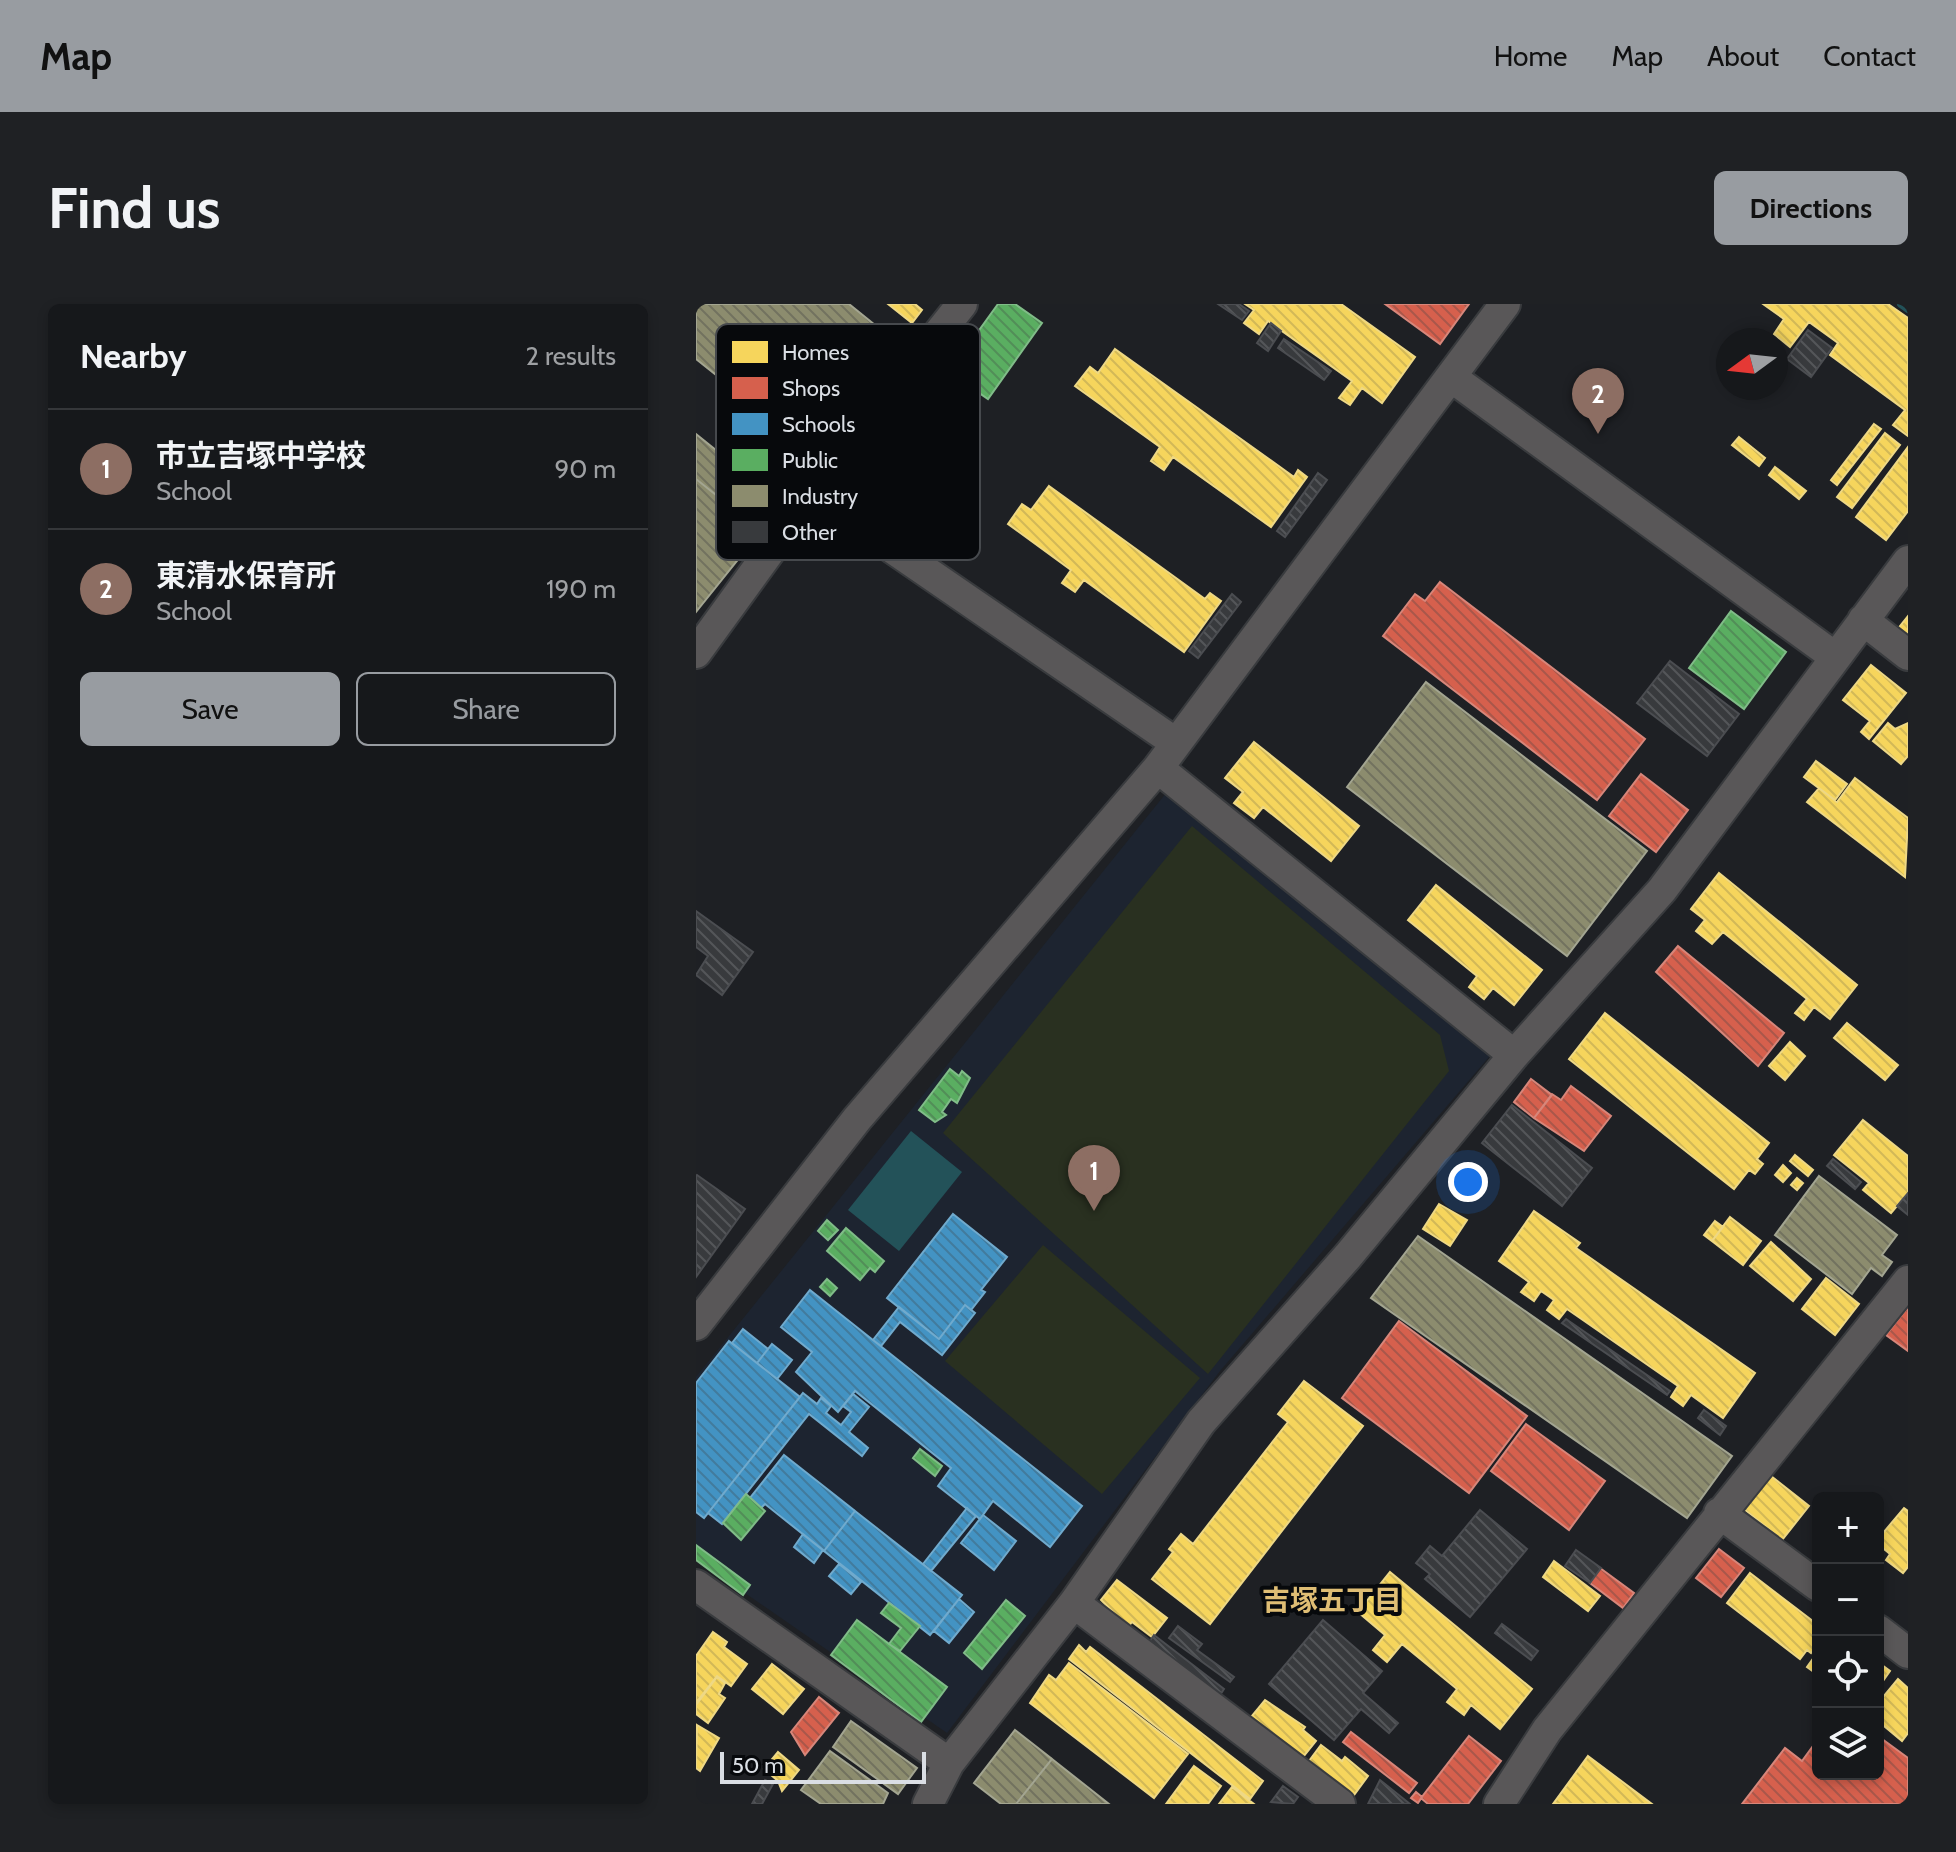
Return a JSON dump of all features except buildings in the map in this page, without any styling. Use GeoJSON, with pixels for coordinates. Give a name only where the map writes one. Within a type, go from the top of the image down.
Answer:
{"type":"FeatureCollection","features":[{"type":"Feature","properties":{"kind":"street"},"geometry":{"type":"LineString","coordinates":[[946,324],[962,304]]}},
{"type":"Feature","properties":{"kind":"street"},"geometry":{"type":"LineString","coordinates":[[696,1325],[857,1119],[1158,768],[1505,304]]}},
{"type":"Feature","properties":{"kind":"street"},"geometry":{"type":"LineString","coordinates":[[1451,377],[1835,657]]}},
{"type":"Feature","properties":{"kind":"street"},"geometry":{"type":"LineString","coordinates":[[696,653],[763,560]]}},
{"type":"Feature","properties":{"kind":"street"},"geometry":{"type":"LineString","coordinates":[[910,560],[1176,743]]}},
{"type":"Feature","properties":{"kind":"street"},"geometry":{"type":"LineString","coordinates":[[928,1804],[949,1763],[1074,1603],[1201,1422],[1348,1256],[1514,1055],[1662,890],[1908,561]]}},
{"type":"Feature","properties":{"kind":"street"},"geometry":{"type":"LineString","coordinates":[[1863,620],[1908,655]]}},
{"type":"Feature","properties":{"kind":"street"},"geometry":{"type":"LineString","coordinates":[[1158,768],[1514,1055]]}},
{"type":"Feature","properties":{"kind":"street"},"geometry":{"type":"LineString","coordinates":[[1499,1804],[1547,1730],[1908,1281]]}},
{"type":"Feature","properties":{"kind":"street"},"geometry":{"type":"LineString","coordinates":[[1719,1513],[1812,1582]]}},
{"type":"Feature","properties":{"kind":"street"},"geometry":{"type":"LineString","coordinates":[[696,1585],[949,1763]]}},
{"type":"Feature","properties":{"kind":"street"},"geometry":{"type":"LineString","coordinates":[[1074,1603],[1340,1804]]}},
{"type":"Feature","properties":{"kind":"street"},"geometry":{"type":"LineString","coordinates":[[1884,1635],[1908,1653]]}},
{"type":"Feature","properties":{"kind":"shaded area"},"geometry":{"type":"Polygon","coordinates":[[[1171,787],[1495,1050],[1220,1371],[947,1733],[696,1559],[696,1377],[1171,787]]]}},
{"type":"Feature","properties":{"kind":"green space"},"geometry":{"type":"Polygon","coordinates":[[[1192,826],[1440,1035],[1449,1071],[1208,1374],[943,1133],[1192,826]]]}},
{"type":"Feature","properties":{"kind":"green space"},"geometry":{"type":"Polygon","coordinates":[[[1043,1245],[1200,1378],[1102,1494],[945,1361],[1043,1245]]]}},
{"type":"Feature","properties":{"kind":"water"},"geometry":{"type":"Polygon","coordinates":[[[911,1131],[962,1172],[899,1251],[848,1210],[911,1131]]]}},
{"type":"Feature","properties":{"kind":"waterway"},"geometry":{"type":"LineString","coordinates":[[1901,304],[1908,309]]}},
{"type":"Feature","properties":{"kind":"place","name":"東清水保育所"},"geometry":{"type":"Point","coordinates":[1598,434]}},
{"type":"Feature","properties":{"kind":"place","name":"市立吉塚中学校"},"geometry":{"type":"Point","coordinates":[1094,1211]}},
{"type":"Feature","properties":{"kind":"district","name":"吉塚五丁目"},"geometry":{"type":"Point","coordinates":[1332,1600]}}]}
